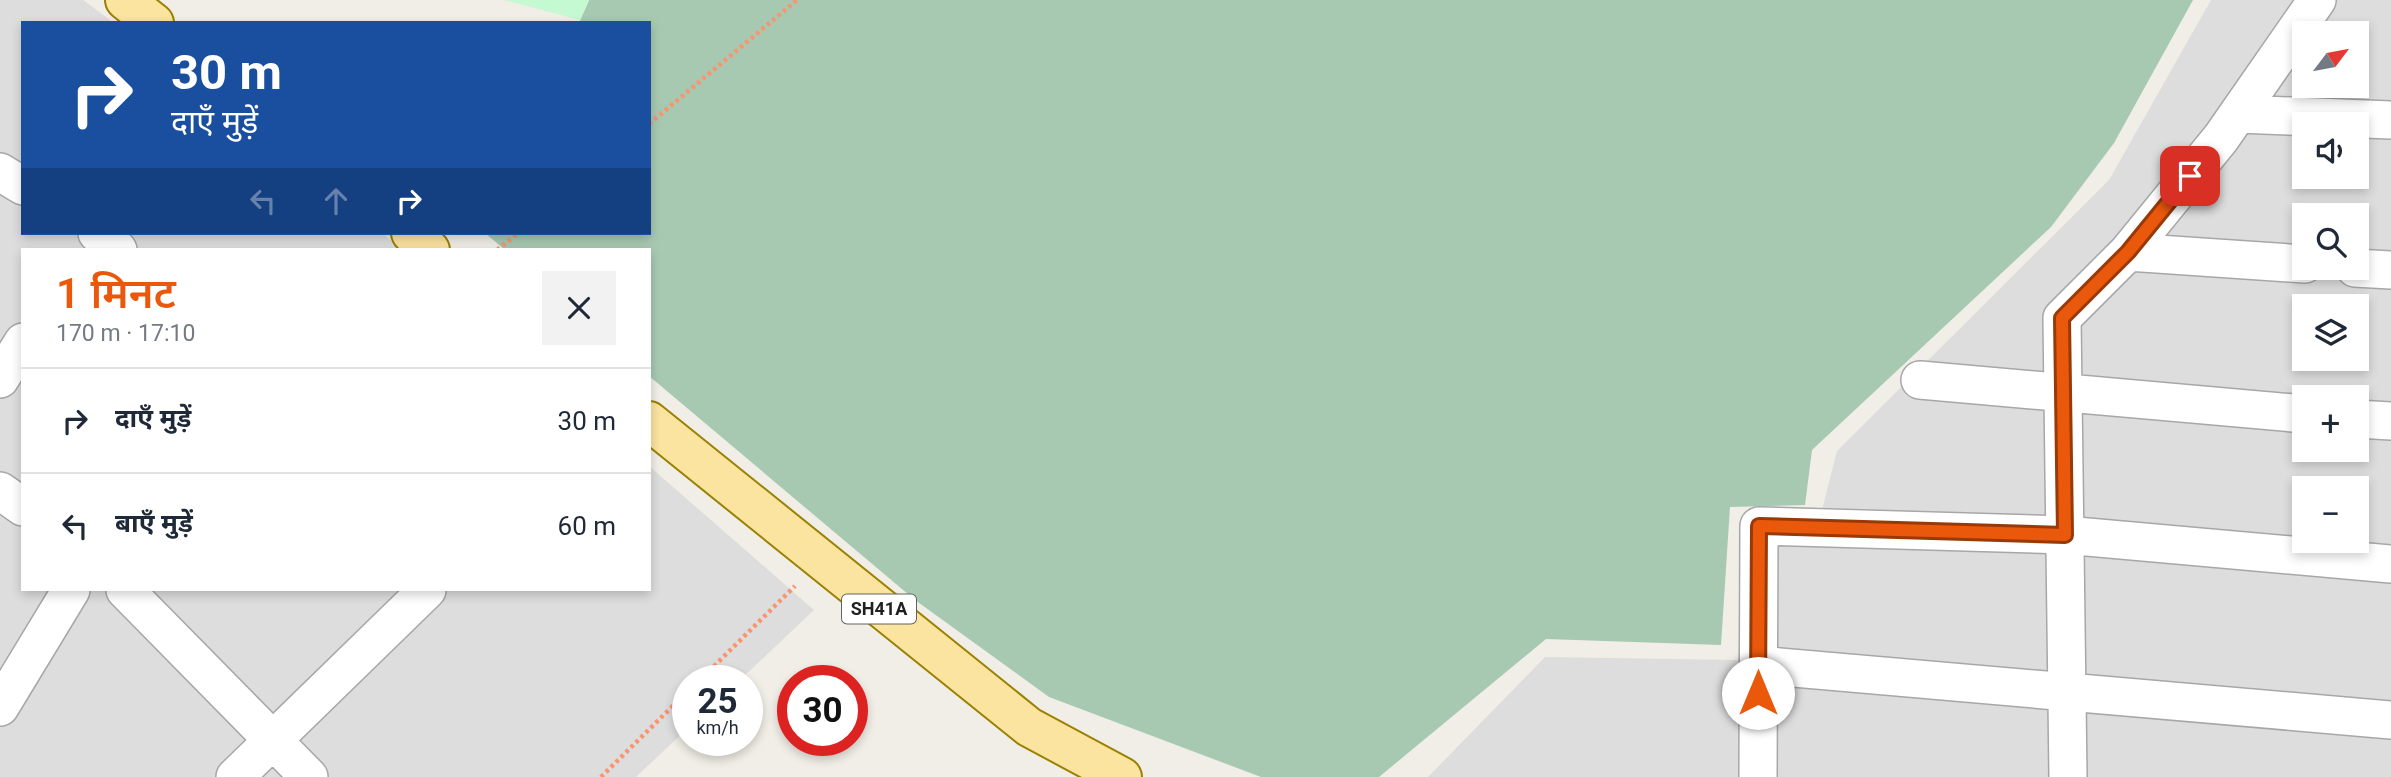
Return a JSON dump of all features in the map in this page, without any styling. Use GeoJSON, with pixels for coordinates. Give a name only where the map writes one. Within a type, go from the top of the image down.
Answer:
{"type":"FeatureCollection","features":[{"type":"Feature","properties":{"kind":"main road"},"geometry":{"type":"LineString","coordinates":[[125,0],[151,21]]}},
{"type":"Feature","properties":{"kind":"main road"},"geometry":{"type":"LineString","coordinates":[[413,235],[427,248]]}},
{"type":"Feature","properties":{"kind":"main road","name":"SH41A"},"geometry":{"type":"LineString","coordinates":[[651,423],[1029,727],[1122,777]]}},
{"type":"Feature","properties":{"kind":"street"},"geometry":{"type":"LineString","coordinates":[[2068,777],[2062,318],[2128,252],[2238,114],[2317,0]]}},
{"type":"Feature","properties":{"kind":"street"},"geometry":{"type":"LineString","coordinates":[[2238,114],[2391,120]]}},
{"type":"Feature","properties":{"kind":"street"},"geometry":{"type":"LineString","coordinates":[[0,172],[21,185]]}},
{"type":"Feature","properties":{"kind":"street"},"geometry":{"type":"LineString","coordinates":[[99,235],[116,248]]}},
{"type":"Feature","properties":{"kind":"street"},"geometry":{"type":"LineString","coordinates":[[2128,252],[2292,263]]}},
{"type":"Feature","properties":{"kind":"street"},"geometry":{"type":"LineString","coordinates":[[2369,269],[2391,270]]}},
{"type":"Feature","properties":{"kind":"street"},"geometry":{"type":"LineString","coordinates":[[0,379],[21,345]]}},
{"type":"Feature","properties":{"kind":"street"},"geometry":{"type":"LineString","coordinates":[[1920,380],[2292,413]]}},
{"type":"Feature","properties":{"kind":"street"},"geometry":{"type":"LineString","coordinates":[[2369,420],[2391,422]]}},
{"type":"Feature","properties":{"kind":"street"},"geometry":{"type":"LineString","coordinates":[[0,491],[21,506]]}},
{"type":"Feature","properties":{"kind":"street"},"geometry":{"type":"LineString","coordinates":[[1758,777],[1759,526],[2065,535],[2391,564]]}},
{"type":"Feature","properties":{"kind":"street"},"geometry":{"type":"LineString","coordinates":[[0,707],[70,591]]}},
{"type":"Feature","properties":{"kind":"street"},"geometry":{"type":"LineString","coordinates":[[126,591],[309,777]]}},
{"type":"Feature","properties":{"kind":"street"},"geometry":{"type":"LineString","coordinates":[[235,777],[426,591]]}},
{"type":"Feature","properties":{"kind":"street"},"geometry":{"type":"LineString","coordinates":[[1758,665],[2391,720]]}},
{"type":"Feature","properties":{"kind":"path"},"geometry":{"type":"LineString","coordinates":[[651,122],[797,0]]}},
{"type":"Feature","properties":{"kind":"path"},"geometry":{"type":"LineString","coordinates":[[499,248],[516,235]]}},
{"type":"Feature","properties":{"kind":"path"},"geometry":{"type":"LineString","coordinates":[[715,665],[821,561]]}},
{"type":"Feature","properties":{"kind":"path"},"geometry":{"type":"LineString","coordinates":[[601,777],[672,707]]}},
{"type":"Feature","properties":{"kind":"shaded area"},"geometry":{"type":"Polygon","coordinates":[[[0,0],[83,0],[111,21],[21,21],[21,235],[384,235],[400,248],[21,248],[21,591],[651,591],[651,468],[814,610],[756,665],[672,665],[672,743],[636,777],[0,777],[0,0]]]}},
{"type":"Feature","properties":{"kind":"shaded area"},"geometry":{"type":"Polygon","coordinates":[[[2211,0],[2391,0],[2391,777],[1428,777],[1545,657],[1738,660],[1743,522],[1822,510],[1837,451],[2109,180],[2211,0]]]}},
{"type":"Feature","properties":{"kind":"green space"},"geometry":{"type":"Polygon","coordinates":[[[504,0],[589,0],[580,20],[504,0]]]}},
{"type":"Feature","properties":{"kind":"green space"},"geometry":{"type":"Polygon","coordinates":[[[589,0],[2193,0],[2114,143],[2051,227],[1812,450],[1805,505],[1730,507],[1721,645],[1546,639],[1379,777],[1261,777],[1049,697],[915,600],[651,378],[651,248],[503,248],[487,235],[651,235],[651,21],[580,21],[589,0]]]}},
{"type":"Feature","properties":{"kind":"route"},"geometry":{"type":"LineString","coordinates":[[1758,693],[1759,526],[2065,535],[2062,318],[2128,252],[2190,176]]}}]}
